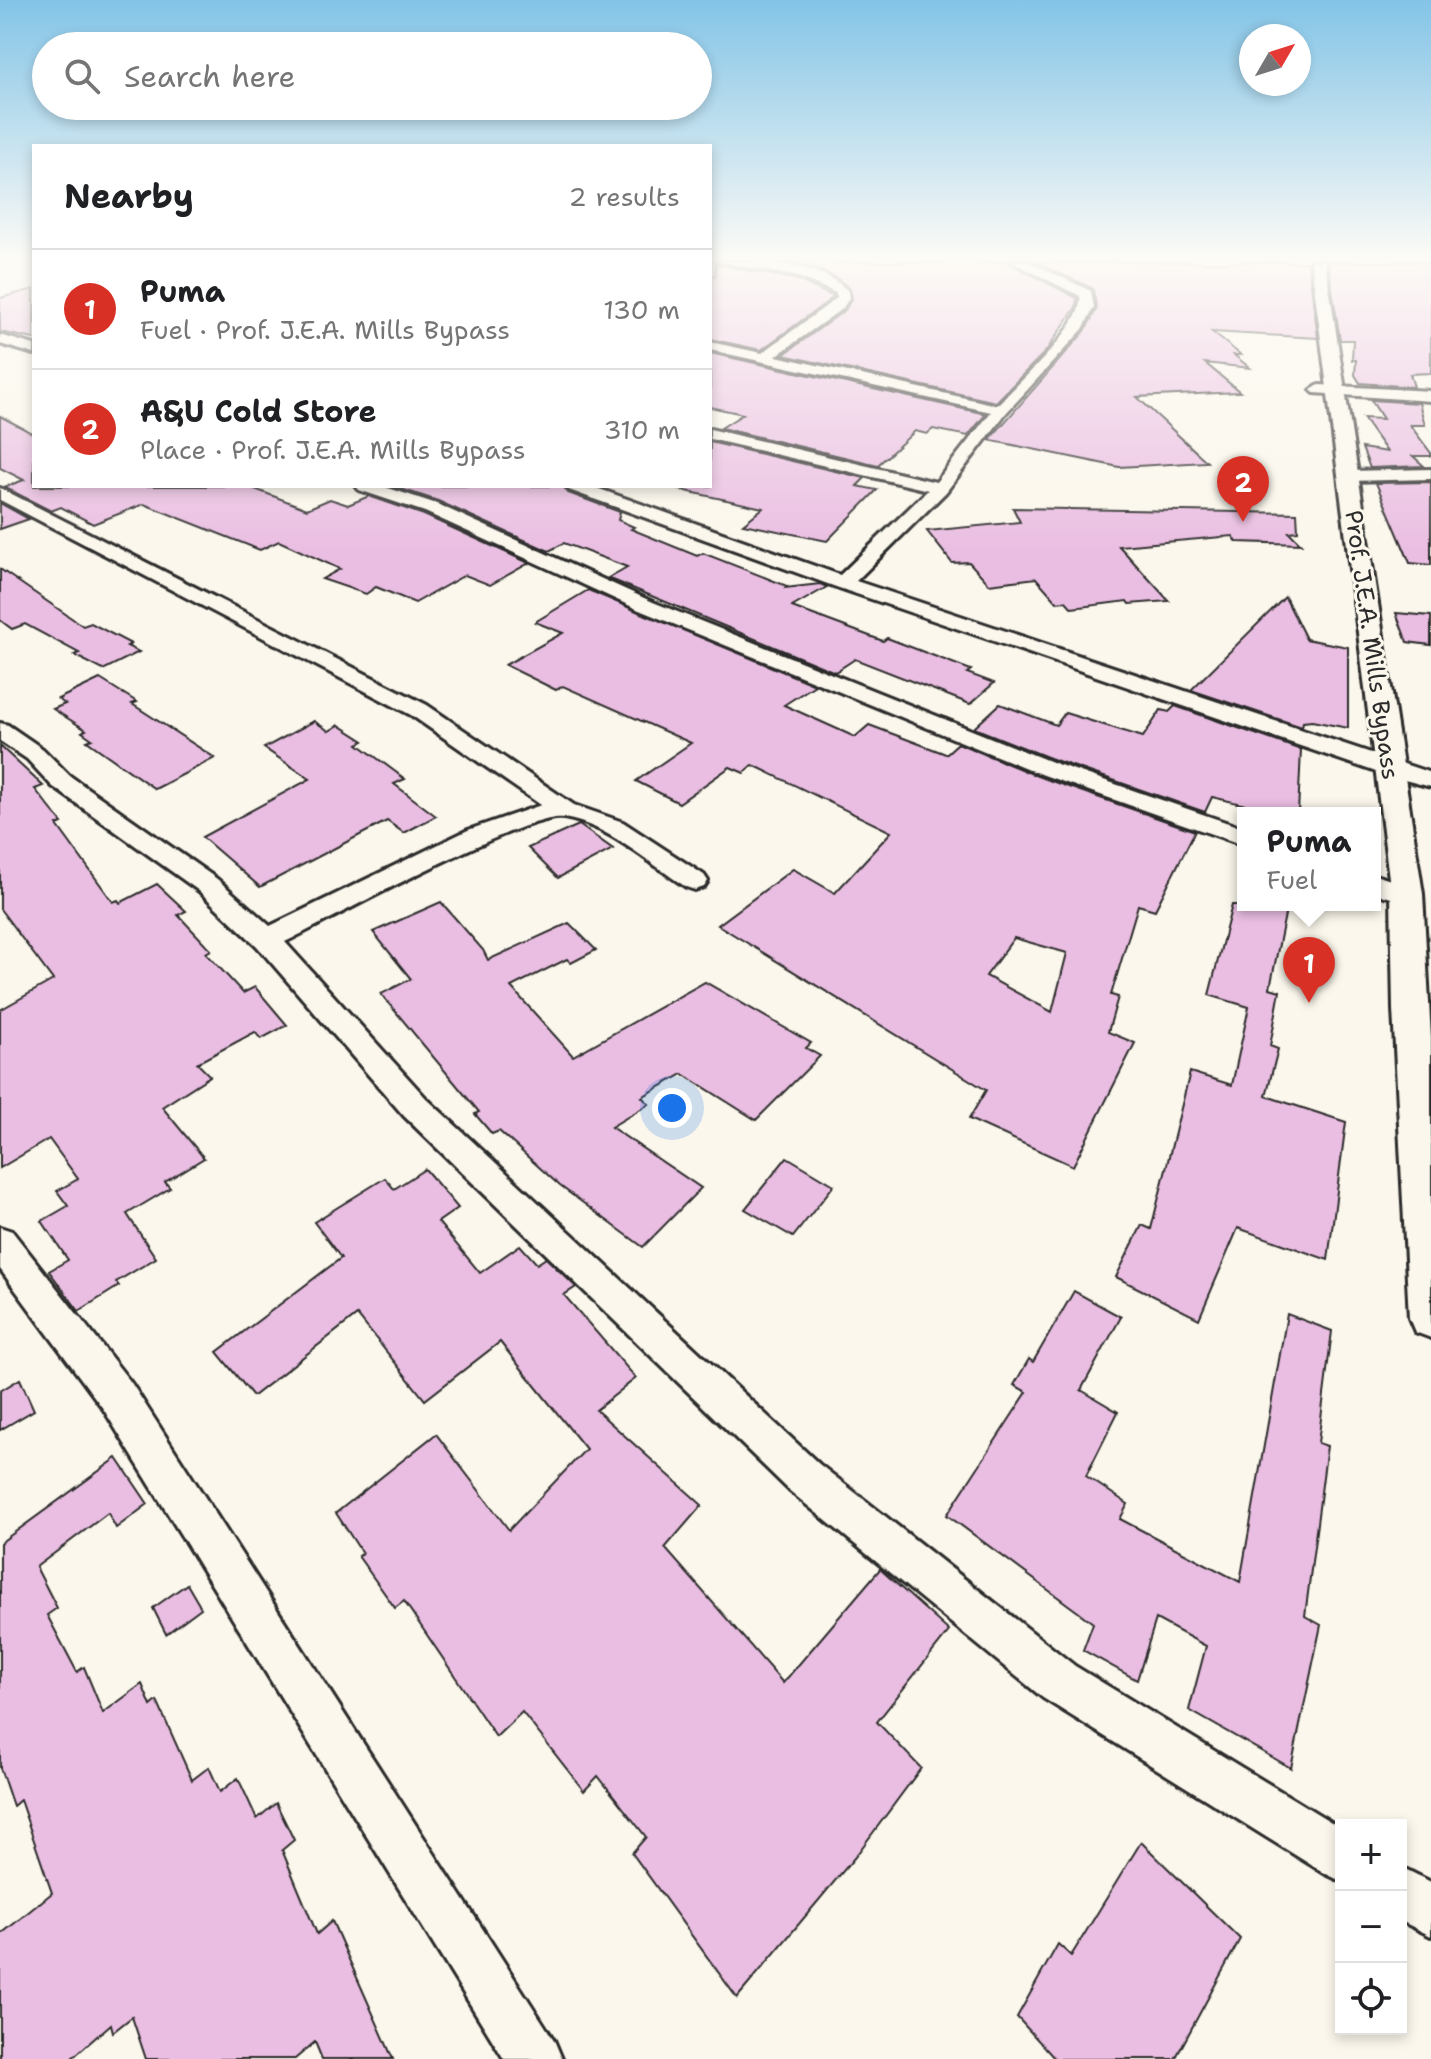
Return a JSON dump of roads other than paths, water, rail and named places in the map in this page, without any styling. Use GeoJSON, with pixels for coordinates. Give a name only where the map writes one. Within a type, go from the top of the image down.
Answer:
{"type":"FeatureCollection","features":[{"type":"Feature","properties":{"kind":"street"},"geometry":{"type":"LineString","coordinates":[[766,357],[1001,410]]}},
{"type":"Feature","properties":{"kind":"street"},"geometry":{"type":"LineString","coordinates":[[843,583],[940,488],[1001,410],[1050,357]]}},
{"type":"Feature","properties":{"kind":"street","name":"Prof. J.E.A. Mills Bypass"},"geometry":{"type":"LineString","coordinates":[[1325,357],[1328,390],[1349,476],[1421,1013],[1431,1318]]}},
{"type":"Feature","properties":{"kind":"street"},"geometry":{"type":"LineString","coordinates":[[1328,390],[1431,396]]}},
{"type":"Feature","properties":{"kind":"street"},"geometry":{"type":"LineString","coordinates":[[712,434],[940,488]]}},
{"type":"Feature","properties":{"kind":"street"},"geometry":{"type":"LineString","coordinates":[[1349,476],[1431,474]]}},
{"type":"Feature","properties":{"kind":"street"},"geometry":{"type":"LineString","coordinates":[[371,488],[431,508],[646,606],[1046,768],[1237,835]]}},
{"type":"Feature","properties":{"kind":"street"},"geometry":{"type":"LineString","coordinates":[[581,488],[843,583],[1390,769],[1431,780]]}},
{"type":"Feature","properties":{"kind":"street"},"geometry":{"type":"LineString","coordinates":[[0,493],[419,710],[565,810],[614,828],[695,881]]}},
{"type":"Feature","properties":{"kind":"street"},"geometry":{"type":"LineString","coordinates":[[0,730],[35,754],[61,781],[208,885],[267,939],[415,1107],[805,1478],[1059,1682],[1335,1852]]}},
{"type":"Feature","properties":{"kind":"street"},"geometry":{"type":"LineString","coordinates":[[267,939],[477,836],[536,813],[565,810]]}},
{"type":"Feature","properties":{"kind":"street"},"geometry":{"type":"LineString","coordinates":[[1381,886],[1407,894]]}},
{"type":"Feature","properties":{"kind":"street"},"geometry":{"type":"LineString","coordinates":[[0,1242],[118,1397],[535,2059]]}},
{"type":"Feature","properties":{"kind":"street"},"geometry":{"type":"LineString","coordinates":[[1407,1896],[1431,1911]]}},
{"type":"Feature","properties":{"kind":"place","name":"A&U Cold Store"},"geometry":{"type":"Point","coordinates":[1243,522]}},
{"type":"Feature","properties":{"kind":"place","name":"Puma"},"geometry":{"type":"Point","coordinates":[1309,1003]}}]}
